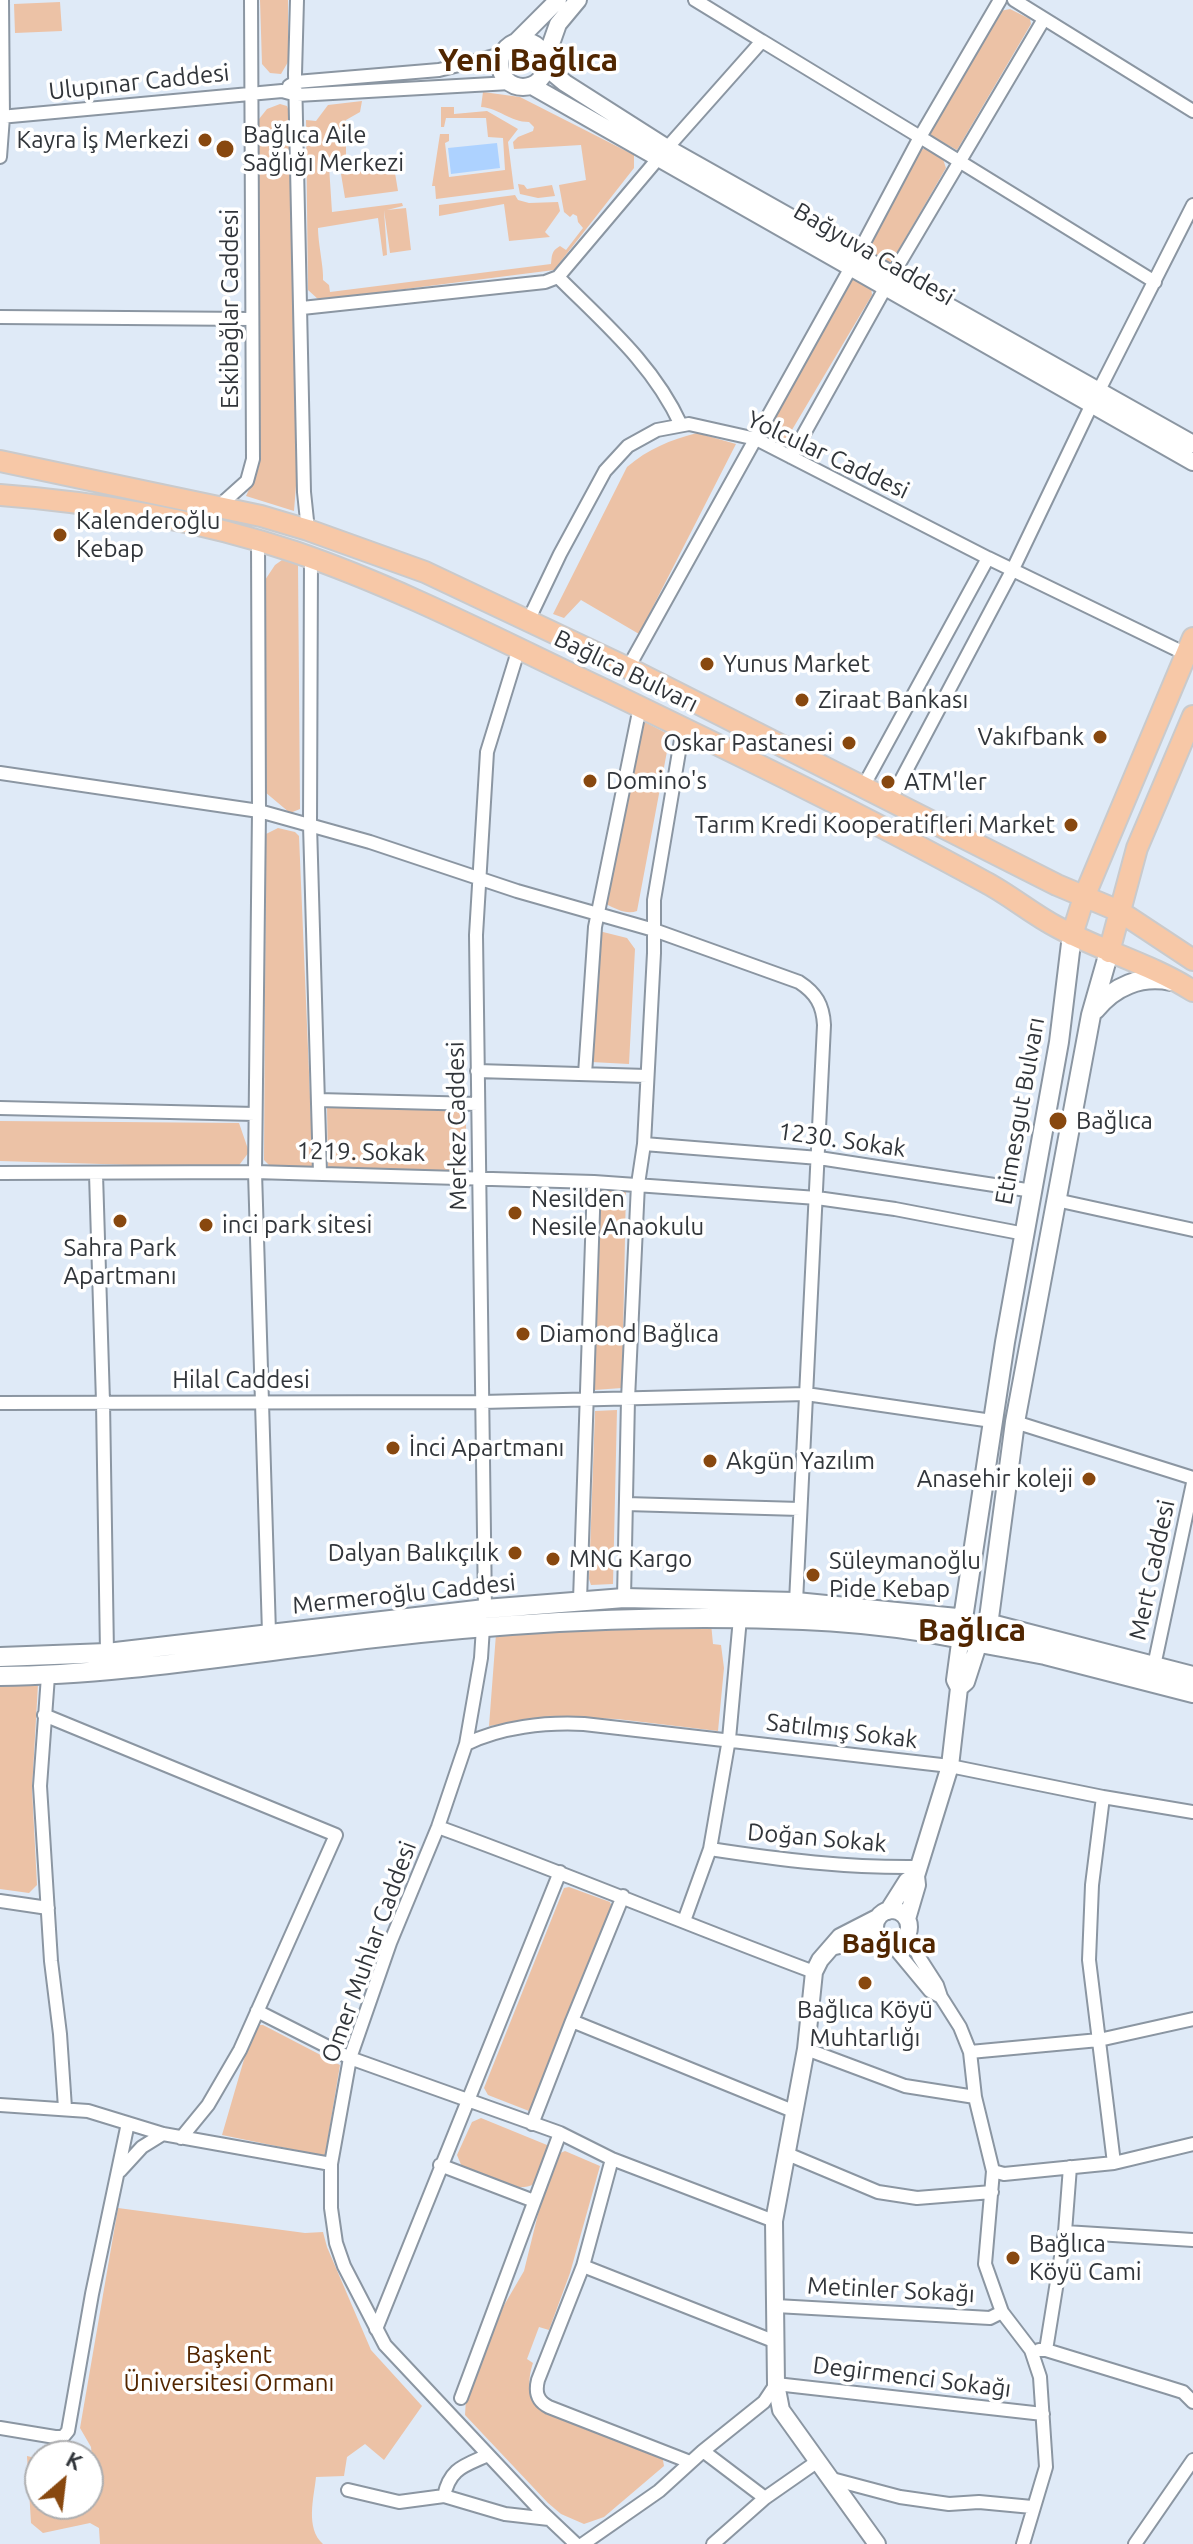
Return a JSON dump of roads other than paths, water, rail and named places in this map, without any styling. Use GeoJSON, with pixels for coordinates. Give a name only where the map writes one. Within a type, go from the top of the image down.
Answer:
{"type":"FeatureCollection","features":[{"type":"Feature","properties":{"kind":"main road","name":"Bağlıca Bulvarı"},"geometry":{"type":"LineString","coordinates":[[0,461],[217,507],[308,530],[425,572],[628,668],[890,801],[1084,897],[1119,911],[1193,960]]}},
{"type":"Feature","properties":{"kind":"main road","name":"Bağlıca Bulvarı"},"geometry":{"type":"LineString","coordinates":[[0,495],[84,504],[258,541],[311,558],[414,600],[683,728],[952,864],[1072,935],[1188,987]]}},
{"type":"Feature","properties":{"kind":"main road","name":"Etimesgut Bulvarı"},"geometry":{"type":"LineString","coordinates":[[960,1615],[1059,1042],[1072,935],[1084,897],[1189,646]]}},
{"type":"Feature","properties":{"kind":"main road","name":"Etimesgut Bulvarı"},"geometry":{"type":"LineString","coordinates":[[990,1621],[1015,1422],[1091,1015],[1137,848],[1193,716]]}},
{"type":"Feature","properties":{"kind":"main road"},"geometry":{"type":"LineString","coordinates":[[1091,1015],[1109,994],[1125,985],[1154,979],[1188,987]]}},
{"type":"Feature","properties":{"kind":"main road","name":"Mermeroğlu Caddesi"},"geometry":{"type":"LineString","coordinates":[[0,1676],[48,1676],[484,1618],[580,1600],[624,1598],[796,1602],[960,1615]]}},
{"type":"Feature","properties":{"kind":"main road"},"geometry":{"type":"LineString","coordinates":[[990,1621],[992,1633],[970,1643],[955,1626],[960,1615],[979,1611],[990,1621],[1193,1676]]}},
{"type":"Feature","properties":{"kind":"main road","name":"Mermeroğlu Caddesi"},"geometry":{"type":"LineString","coordinates":[[0,1657],[107,1653],[269,1633],[484,1618],[796,1618],[895,1626],[970,1643],[1045,1655],[1193,1693]]}},
{"type":"Feature","properties":{"kind":"street"},"geometry":{"type":"LineString","coordinates":[[0,157],[2,0]]}},
{"type":"Feature","properties":{"kind":"street","name":"Eskibağlar Caddesi"},"geometry":{"type":"LineString","coordinates":[[217,507],[247,481],[253,459],[251,0]]}},
{"type":"Feature","properties":{"kind":"street"},"geometry":{"type":"LineString","coordinates":[[297,0],[304,492],[308,530]]}},
{"type":"Feature","properties":{"kind":"street"},"geometry":{"type":"LineString","coordinates":[[558,0],[502,54],[501,70],[510,83],[524,88],[542,79],[558,24],[578,0]]}},
{"type":"Feature","properties":{"kind":"street"},"geometry":{"type":"LineString","coordinates":[[695,0],[1155,282]]}},
{"type":"Feature","properties":{"kind":"street"},"geometry":{"type":"LineString","coordinates":[[628,668],[920,137],[1000,0]]}},
{"type":"Feature","properties":{"kind":"street"},"geometry":{"type":"LineString","coordinates":[[1014,0],[1193,111]]}},
{"type":"Feature","properties":{"kind":"street"},"geometry":{"type":"LineString","coordinates":[[791,457],[888,281],[1044,19]]}},
{"type":"Feature","properties":{"kind":"street"},"geometry":{"type":"LineString","coordinates":[[302,308],[545,282],[558,277],[662,153],[762,41]]}},
{"type":"Feature","properties":{"kind":"street"},"geometry":{"type":"LineString","coordinates":[[516,42],[535,43],[546,63]]}},
{"type":"Feature","properties":{"kind":"street","name":"Ulupınar Caddesi"},"geometry":{"type":"LineString","coordinates":[[2,117],[282,91],[439,70],[502,54]]}},
{"type":"Feature","properties":{"kind":"street","name":"Bağyuva Caddesi"},"geometry":{"type":"LineString","coordinates":[[546,63],[565,83],[662,153],[850,269],[888,281],[1096,397],[1193,444]]}},
{"type":"Feature","properties":{"kind":"street","name":"Ulupınar Caddesi"},"geometry":{"type":"LineString","coordinates":[[296,88],[510,83]]}},
{"type":"Feature","properties":{"kind":"street","name":"Bağyuva Caddesi"},"geometry":{"type":"LineString","coordinates":[[532,86],[858,253],[888,281]]}},
{"type":"Feature","properties":{"kind":"street"},"geometry":{"type":"LineString","coordinates":[[890,801],[1013,569],[1193,205]]}},
{"type":"Feature","properties":{"kind":"street"},"geometry":{"type":"LineString","coordinates":[[558,277],[644,364],[667,395],[681,425]]}},
{"type":"Feature","properties":{"kind":"street"},"geometry":{"type":"LineString","coordinates":[[0,317],[251,319]]}},
{"type":"Feature","properties":{"kind":"street","name":"Bağyuva Caddesi"},"geometry":{"type":"LineString","coordinates":[[1096,397],[1193,462]]}},
{"type":"Feature","properties":{"kind":"street","name":"Yolcular Caddesi"},"geometry":{"type":"LineString","coordinates":[[528,621],[605,471],[628,446],[657,430],[681,425],[708,426],[756,439],[988,558],[1189,646]]}},
{"type":"Feature","properties":{"kind":"street"},"geometry":{"type":"LineString","coordinates":[[258,541],[255,1172],[269,1633]]}},
{"type":"Feature","properties":{"kind":"street"},"geometry":{"type":"LineString","coordinates":[[311,558],[310,825],[320,1173]]}},
{"type":"Feature","properties":{"kind":"street"},"geometry":{"type":"LineString","coordinates":[[863,787],[988,558]]}},
{"type":"Feature","properties":{"kind":"street","name":"Merkez Caddesi"},"geometry":{"type":"LineString","coordinates":[[484,1618],[476,935],[487,752],[519,648]]}},
{"type":"Feature","properties":{"kind":"street"},"geometry":{"type":"LineString","coordinates":[[585,1074],[594,936],[640,707]]}},
{"type":"Feature","properties":{"kind":"street"},"geometry":{"type":"LineString","coordinates":[[624,1598],[628,1399],[638,1184],[644,1144],[654,900],[683,728]]}},
{"type":"Feature","properties":{"kind":"street"},"geometry":{"type":"LineString","coordinates":[[0,773],[259,811],[654,930],[799,982],[816,996],[824,1012],[824,1025],[796,1602]]}},
{"type":"Feature","properties":{"kind":"street"},"geometry":{"type":"LineString","coordinates":[[477,1071],[647,1076]]}},
{"type":"Feature","properties":{"kind":"street"},"geometry":{"type":"LineString","coordinates":[[318,1100],[478,1104]]}},
{"type":"Feature","properties":{"kind":"street"},"geometry":{"type":"LineString","coordinates":[[0,1108],[255,1114]]}},
{"type":"Feature","properties":{"kind":"street","name":"1230. Sokak"},"geometry":{"type":"LineString","coordinates":[[644,1144],[819,1158],[1033,1191]]}},
{"type":"Feature","properties":{"kind":"street","name":"1219. Sokak"},"geometry":{"type":"LineString","coordinates":[[0,1173],[320,1173],[481,1176],[638,1184],[817,1198],[884,1207],[1025,1234]]}},
{"type":"Feature","properties":{"kind":"street"},"geometry":{"type":"LineString","coordinates":[[96,1174],[107,1653]]}},
{"type":"Feature","properties":{"kind":"street"},"geometry":{"type":"LineString","coordinates":[[580,1600],[594,1182]]}},
{"type":"Feature","properties":{"kind":"street"},"geometry":{"type":"LineString","coordinates":[[1056,1200],[1193,1230]]}},
{"type":"Feature","properties":{"kind":"street","name":"Hilal Caddesi"},"geometry":{"type":"LineString","coordinates":[[0,1403],[482,1402],[806,1394],[992,1421]]}},
{"type":"Feature","properties":{"kind":"street"},"geometry":{"type":"LineString","coordinates":[[1015,1422],[1193,1485]]}},
{"type":"Feature","properties":{"kind":"street","name":"Mert Caddesi"},"geometry":{"type":"LineString","coordinates":[[1154,1666],[1193,1485]]}},
{"type":"Feature","properties":{"kind":"street"},"geometry":{"type":"LineString","coordinates":[[626,1504],[800,1509]]}},
{"type":"Feature","properties":{"kind":"street","name":"Omer Muhlar Caddesi"},"geometry":{"type":"LineString","coordinates":[[484,1618],[481,1658],[466,1744],[438,1827],[390,1943],[350,2058],[331,2164],[331,2208],[336,2243],[354,2289],[385,2345],[576,2544]]}},
{"type":"Feature","properties":{"kind":"street"},"geometry":{"type":"LineString","coordinates":[[684,1921],[710,1849],[729,1739],[740,1618]]}},
{"type":"Feature","properties":{"kind":"street"},"geometry":{"type":"LineString","coordinates":[[835,1946],[866,1939],[900,1942],[950,1766],[959,1688],[955,1680],[970,1643]]}},
{"type":"Feature","properties":{"kind":"street"},"geometry":{"type":"LineString","coordinates":[[48,1676],[40,1786],[65,2108]]}},
{"type":"Feature","properties":{"kind":"street"},"geometry":{"type":"LineString","coordinates":[[44,1715],[336,1835],[240,2050],[208,2105],[181,2138]]}},
{"type":"Feature","properties":{"kind":"street","name":"Satılmış Sokak"},"geometry":{"type":"LineString","coordinates":[[466,1744],[508,1731],[564,1723],[950,1766],[1193,1812]]}},
{"type":"Feature","properties":{"kind":"street"},"geometry":{"type":"LineString","coordinates":[[1103,1797],[1092,1885],[1089,1960],[1114,2163]]}},
{"type":"Feature","properties":{"kind":"street"},"geometry":{"type":"LineString","coordinates":[[438,1827],[814,1972]]}},
{"type":"Feature","properties":{"kind":"street","name":"Doğan Sokak"},"geometry":{"type":"LineString","coordinates":[[710,1849],[773,1859],[918,1872]]}},
{"type":"Feature","properties":{"kind":"street"},"geometry":{"type":"LineString","coordinates":[[376,2329],[560,1872]]}},
{"type":"Feature","properties":{"kind":"street"},"geometry":{"type":"LineString","coordinates":[[918,1872],[907,1881],[875,1927],[930,1991],[941,1997]]}},
{"type":"Feature","properties":{"kind":"street"},"geometry":{"type":"LineString","coordinates":[[532,2124],[623,1896]]}},
{"type":"Feature","properties":{"kind":"street"},"geometry":{"type":"LineString","coordinates":[[0,1901],[48,1908]]}},
{"type":"Feature","properties":{"kind":"street"},"geometry":{"type":"LineString","coordinates":[[876,2544],[781,2410],[776,2384],[774,2221],[806,2049],[814,1972],[840,1937],[883,1914],[896,1911],[907,1925],[919,1957],[955,2017],[970,2052],[975,2097],[993,2171],[985,2264],[1002,2312],[1031,2350],[1040,2377],[1046,2467],[1023,2544]]}},
{"type":"Feature","properties":{"kind":"street"},"geometry":{"type":"LineString","coordinates":[[257,2011],[350,2058],[560,2133],[612,2159],[774,2221]]}},
{"type":"Feature","properties":{"kind":"street"},"geometry":{"type":"LineString","coordinates":[[970,2052],[1099,2040],[1193,2019]]}},
{"type":"Feature","properties":{"kind":"street"},"geometry":{"type":"LineString","coordinates":[[572,2021],[793,2111]]}},
{"type":"Feature","properties":{"kind":"street"},"geometry":{"type":"LineString","coordinates":[[806,2049],[905,2086],[975,2097]]}},
{"type":"Feature","properties":{"kind":"street"},"geometry":{"type":"LineString","coordinates":[[0,2105],[65,2108],[103,2114],[181,2138],[331,2164]]}},
{"type":"Feature","properties":{"kind":"street"},"geometry":{"type":"LineString","coordinates":[[0,2428],[55,2437],[63,2437],[68,2431],[92,2294],[128,2123]]}},
{"type":"Feature","properties":{"kind":"street"},"geometry":{"type":"LineString","coordinates":[[461,2398],[560,2133]]}},
{"type":"Feature","properties":{"kind":"street"},"geometry":{"type":"LineString","coordinates":[[117,2173],[142,2147],[163,2134]]}},
{"type":"Feature","properties":{"kind":"street"},"geometry":{"type":"LineString","coordinates":[[993,2171],[1004,2174],[1114,2163],[1193,2144]]}},
{"type":"Feature","properties":{"kind":"street"},"geometry":{"type":"LineString","coordinates":[[785,2153],[878,2192],[917,2198],[992,2192]]}},
{"type":"Feature","properties":{"kind":"street"},"geometry":{"type":"LineString","coordinates":[[612,2159],[583,2266],[538,2380],[539,2399],[561,2413],[690,2462]]}},
{"type":"Feature","properties":{"kind":"street"},"geometry":{"type":"LineString","coordinates":[[440,2165],[534,2201]]}},
{"type":"Feature","properties":{"kind":"street"},"geometry":{"type":"LineString","coordinates":[[1046,2350],[1065,2232],[1070,2167]]}},
{"type":"Feature","properties":{"kind":"street"},"geometry":{"type":"LineString","coordinates":[[1065,2232],[1193,2240]]}},
{"type":"Feature","properties":{"kind":"street"},"geometry":{"type":"LineString","coordinates":[[583,2266],[776,2342]]}},
{"type":"Feature","properties":{"kind":"street","name":"Metinler Sokağı"},"geometry":{"type":"LineString","coordinates":[[776,2306],[990,2318],[1002,2312]]}},
{"type":"Feature","properties":{"kind":"street"},"geometry":{"type":"LineString","coordinates":[[1031,2350],[1046,2350],[1188,2390],[1193,2402]]}},
{"type":"Feature","properties":{"kind":"street"},"geometry":{"type":"LineString","coordinates":[[583,2544],[659,2491],[764,2402],[776,2384]]}},
{"type":"Feature","properties":{"kind":"street","name":"Degirmenci Sokağı"},"geometry":{"type":"LineString","coordinates":[[776,2384],[1043,2414]]}},
{"type":"Feature","properties":{"kind":"street"},"geometry":{"type":"LineString","coordinates":[[703,2451],[765,2498]]}},
{"type":"Feature","properties":{"kind":"street"},"geometry":{"type":"LineString","coordinates":[[444,2496],[447,2481],[453,2473],[488,2455]]}},
{"type":"Feature","properties":{"kind":"street"},"geometry":{"type":"LineString","coordinates":[[1135,2544],[1193,2460]]}},
{"type":"Feature","properties":{"kind":"street"},"geometry":{"type":"LineString","coordinates":[[713,2544],[765,2498],[818,2461]]}},
{"type":"Feature","properties":{"kind":"street"},"geometry":{"type":"LineString","coordinates":[[832,2479],[900,2497],[949,2504],[979,2502],[1032,2507]]}},
{"type":"Feature","properties":{"kind":"street"},"geometry":{"type":"LineString","coordinates":[[348,2490],[399,2502],[444,2496],[505,2514],[549,2519]]}},
{"type":"Feature","properties":{"kind":"water"},"geometry":{"type":"Polygon","coordinates":[[[497,143],[500,168],[451,174],[448,148],[497,143]]]}},
{"type":"Feature","properties":{"kind":"place","name":"Kayra İş Merkezi"},"geometry":{"type":"Point","coordinates":[205,140]}},
{"type":"Feature","properties":{"kind":"place","name":"Bağlıca Aile Sağlığı Merkezi"},"geometry":{"type":"Point","coordinates":[225,149]}},
{"type":"Feature","properties":{"kind":"place","name":"Kalenderoğlu Kebap"},"geometry":{"type":"Point","coordinates":[60,535]}},
{"type":"Feature","properties":{"kind":"place","name":"Yunus Market"},"geometry":{"type":"Point","coordinates":[707,664]}},
{"type":"Feature","properties":{"kind":"place","name":"Ziraat Bankası"},"geometry":{"type":"Point","coordinates":[802,700]}},
{"type":"Feature","properties":{"kind":"place","name":"Vakıfbank"},"geometry":{"type":"Point","coordinates":[1100,737]}},
{"type":"Feature","properties":{"kind":"place","name":"Oskar Pastanesi"},"geometry":{"type":"Point","coordinates":[849,743]}},
{"type":"Feature","properties":{"kind":"place","name":"Domino's"},"geometry":{"type":"Point","coordinates":[590,781]}},
{"type":"Feature","properties":{"kind":"place","name":"ATM'ler"},"geometry":{"type":"Point","coordinates":[888,782]}},
{"type":"Feature","properties":{"kind":"place","name":"Tarım Kredi Kooperatifleri Market"},"geometry":{"type":"Point","coordinates":[1071,825]}},
{"type":"Feature","properties":{"kind":"place","name":"Bağlıca"},"geometry":{"type":"Point","coordinates":[1058,1121]}},
{"type":"Feature","properties":{"kind":"place","name":"Nesilden Nesile Anaokulu"},"geometry":{"type":"Point","coordinates":[515,1213]}},
{"type":"Feature","properties":{"kind":"place","name":"Sahra Park Apartmanı"},"geometry":{"type":"Point","coordinates":[120,1221]}},
{"type":"Feature","properties":{"kind":"place","name":"inci park sitesi"},"geometry":{"type":"Point","coordinates":[206,1225]}},
{"type":"Feature","properties":{"kind":"place","name":"Diamond Bağlıca"},"geometry":{"type":"Point","coordinates":[523,1334]}},
{"type":"Feature","properties":{"kind":"place","name":"İnci Apartmanı"},"geometry":{"type":"Point","coordinates":[393,1448]}},
{"type":"Feature","properties":{"kind":"place","name":"Akgün Yazılım"},"geometry":{"type":"Point","coordinates":[710,1461]}},
{"type":"Feature","properties":{"kind":"place","name":"Anasehir koleji"},"geometry":{"type":"Point","coordinates":[1089,1479]}},
{"type":"Feature","properties":{"kind":"place","name":"Dalyan Balıkçılık"},"geometry":{"type":"Point","coordinates":[515,1553]}},
{"type":"Feature","properties":{"kind":"place","name":"MNG Kargo"},"geometry":{"type":"Point","coordinates":[553,1559]}},
{"type":"Feature","properties":{"kind":"place","name":"Süleymanoğlu Pide Kebap"},"geometry":{"type":"Point","coordinates":[813,1575]}},
{"type":"Feature","properties":{"kind":"place","name":"Bağlıca Köyü Muhtarlığı"},"geometry":{"type":"Point","coordinates":[865,1983]}},
{"type":"Feature","properties":{"kind":"place","name":"Bağlıca Köyü Cami"},"geometry":{"type":"Point","coordinates":[1013,2258]}},
{"type":"Feature","properties":{"kind":"district","name":"Yeni Bağlıca"},"geometry":{"type":"Point","coordinates":[528,60]}},
{"type":"Feature","properties":{"kind":"district","name":"Bağlıca"},"geometry":{"type":"Point","coordinates":[972,1630]}},
{"type":"Feature","properties":{"kind":"district","name":"Bağlıca"},"geometry":{"type":"Point","coordinates":[889,1944]}},
{"type":"Feature","properties":{"kind":"park label","name":"Başkent Üniversitesi Ormanı"},"geometry":{"type":"Point","coordinates":[229,2369]}}]}
